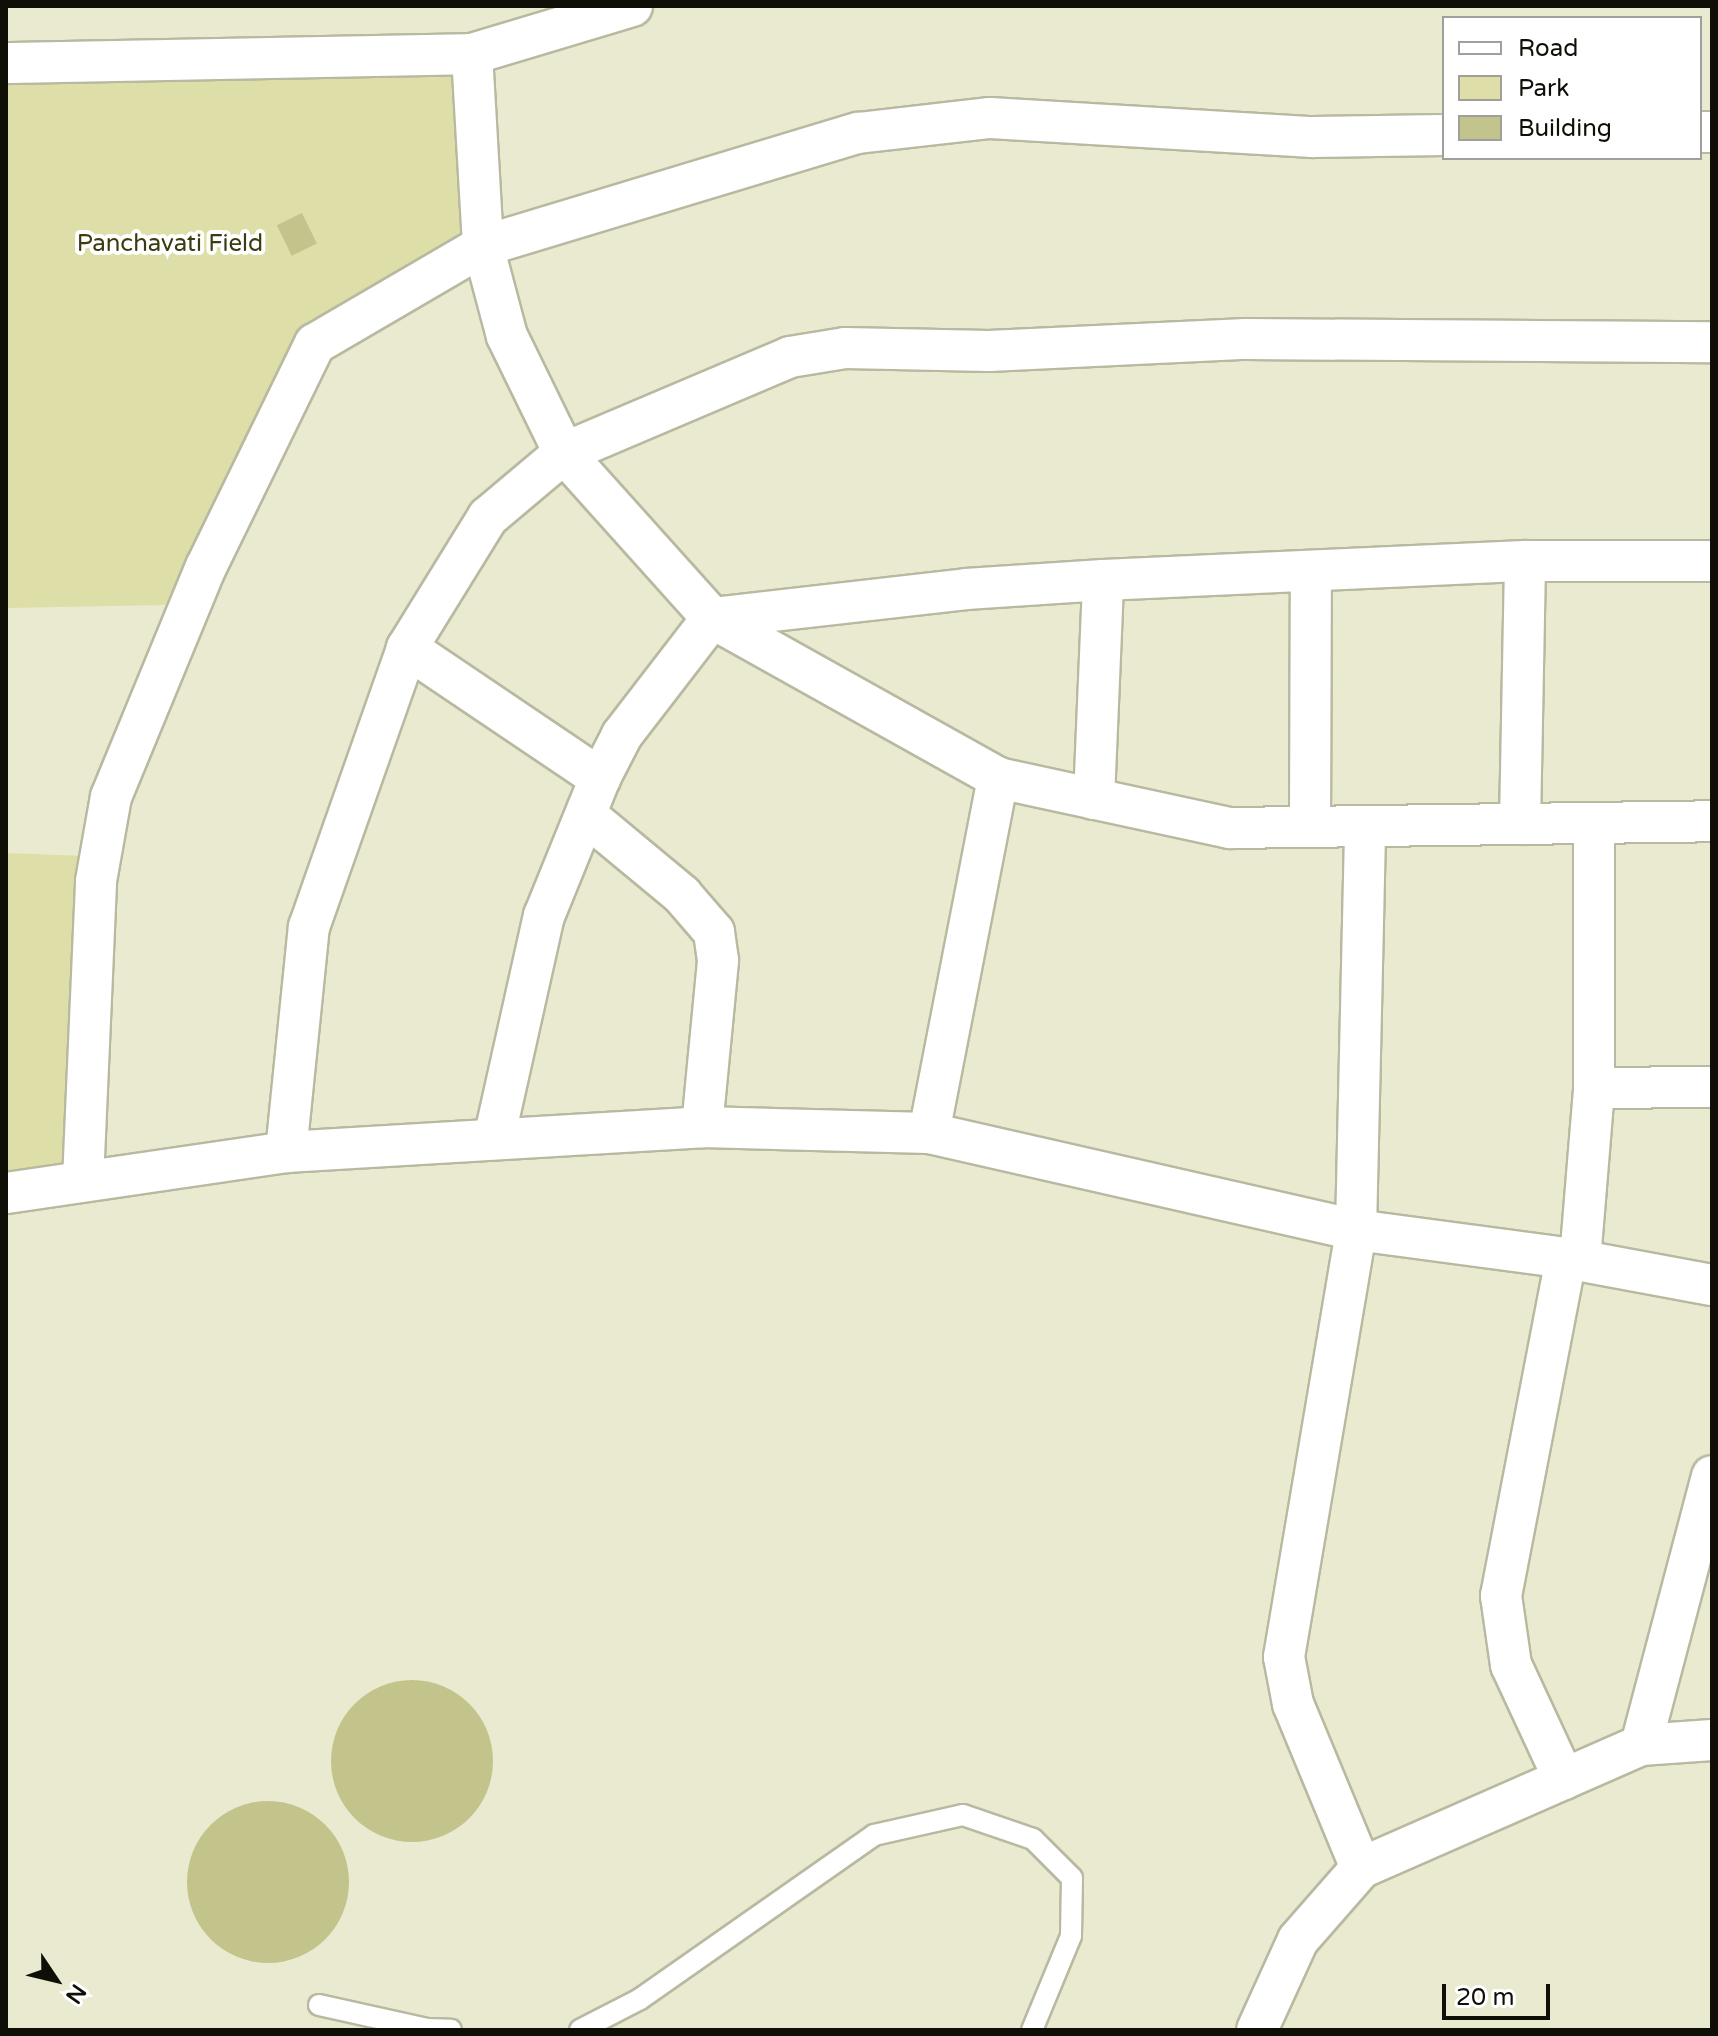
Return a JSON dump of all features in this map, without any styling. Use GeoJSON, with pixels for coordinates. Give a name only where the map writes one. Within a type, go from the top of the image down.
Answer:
{"type":"FeatureCollection","features":[{"type":"Feature","properties":{"kind":"street"},"geometry":{"type":"LineString","coordinates":[[6,63],[472,54],[632,6]]}},
{"type":"Feature","properties":{"kind":"street"},"geometry":{"type":"LineString","coordinates":[[472,54],[483,246],[507,336],[564,453],[712,618],[998,778],[1230,828],[1712,821]]}},
{"type":"Feature","properties":{"kind":"street"},"geometry":{"type":"LineString","coordinates":[[83,1181],[96,881],[111,797],[206,567],[315,344],[483,246],[858,133],[990,118],[1312,137],[1442,135]]}},
{"type":"Feature","properties":{"kind":"street"},"geometry":{"type":"LineString","coordinates":[[286,1152],[309,927],[407,648],[488,517],[564,453],[790,357],[845,348],[989,351],[1246,339],[1712,342]]}},
{"type":"Feature","properties":{"kind":"street"},"geometry":{"type":"LineString","coordinates":[[494,1139],[544,916],[600,778],[622,735],[712,618],[966,589],[1103,580],[1525,561],[1712,561]]}},
{"type":"Feature","properties":{"kind":"street"},"geometry":{"type":"LineString","coordinates":[[1520,824],[1525,561]]}},
{"type":"Feature","properties":{"kind":"street"},"geometry":{"type":"LineString","coordinates":[[1310,827],[1311,572]]}},
{"type":"Feature","properties":{"kind":"street"},"geometry":{"type":"LineString","coordinates":[[1094,799],[1103,580]]}},
{"type":"Feature","properties":{"kind":"street"},"geometry":{"type":"LineString","coordinates":[[407,648],[600,778]]}},
{"type":"Feature","properties":{"kind":"street"},"geometry":{"type":"LineString","coordinates":[[929,1133],[998,778]]}},
{"type":"Feature","properties":{"kind":"street"},"geometry":{"type":"LineString","coordinates":[[587,816],[682,895],[714,932],[718,961],[702,1127]]}},
{"type":"Feature","properties":{"kind":"street"},"geometry":{"type":"LineString","coordinates":[[1564,1779],[1511,1665],[1501,1596],[1573,1259],[1594,1088],[1594,823]]}},
{"type":"Feature","properties":{"kind":"street"},"geometry":{"type":"LineString","coordinates":[[1361,1868],[1293,1704],[1284,1657],[1356,1230],[1365,826]]}},
{"type":"Feature","properties":{"kind":"street"},"geometry":{"type":"LineString","coordinates":[[1594,1088],[1712,1087]]}},
{"type":"Feature","properties":{"kind":"street"},"geometry":{"type":"LineString","coordinates":[[6,1193],[286,1152],[702,1127],[929,1133],[1356,1230],[1573,1259],[1712,1285]]}},
{"type":"Feature","properties":{"kind":"street"},"geometry":{"type":"LineString","coordinates":[[1641,1745],[1712,1476]]}},
{"type":"Feature","properties":{"kind":"street"},"geometry":{"type":"LineString","coordinates":[[1257,2030],[1268,1996],[1298,1940],[1361,1868],[1641,1745],[1712,1740]]}},
{"type":"Feature","properties":{"kind":"lane"},"geometry":{"type":"LineString","coordinates":[[580,2030],[640,1999],[874,1835],[963,1815],[1033,1839],[1072,1878],[1071,1936],[1032,2030]]}},
{"type":"Feature","properties":{"kind":"lane"},"geometry":{"type":"LineString","coordinates":[[319,2005],[427,2029],[451,2030]]}},
{"type":"Feature","properties":{"kind":"green space","name":"Panchavati Field"},"geometry":{"type":"Polygon","coordinates":[[[455,74],[483,232],[290,356],[165,605],[6,608],[6,85],[455,74]]]}},
{"type":"Feature","properties":{"kind":"green space"},"geometry":{"type":"Polygon","coordinates":[[[6,853],[84,856],[67,1168],[6,1171],[6,853]]]}},
{"type":"Feature","properties":{"kind":"building"},"geometry":{"type":"Polygon","coordinates":[[[302,213],[317,244],[292,256],[277,225],[302,213]]]}},
{"type":"Feature","properties":{"kind":"building"},"geometry":{"type":"Polygon","coordinates":[[[412,1680],[443,1686],[469,1704],[487,1730],[493,1761],[487,1792],[469,1818],[443,1836],[412,1842],[381,1836],[355,1818],[337,1792],[331,1761],[337,1730],[355,1704],[381,1686],[412,1680]]]}},
{"type":"Feature","properties":{"kind":"building"},"geometry":{"type":"Polygon","coordinates":[[[268,1801],[299,1807],[325,1825],[343,1851],[349,1882],[343,1913],[325,1939],[299,1957],[268,1963],[237,1957],[211,1939],[193,1913],[187,1882],[193,1851],[211,1825],[237,1807],[268,1801]]]}}]}
